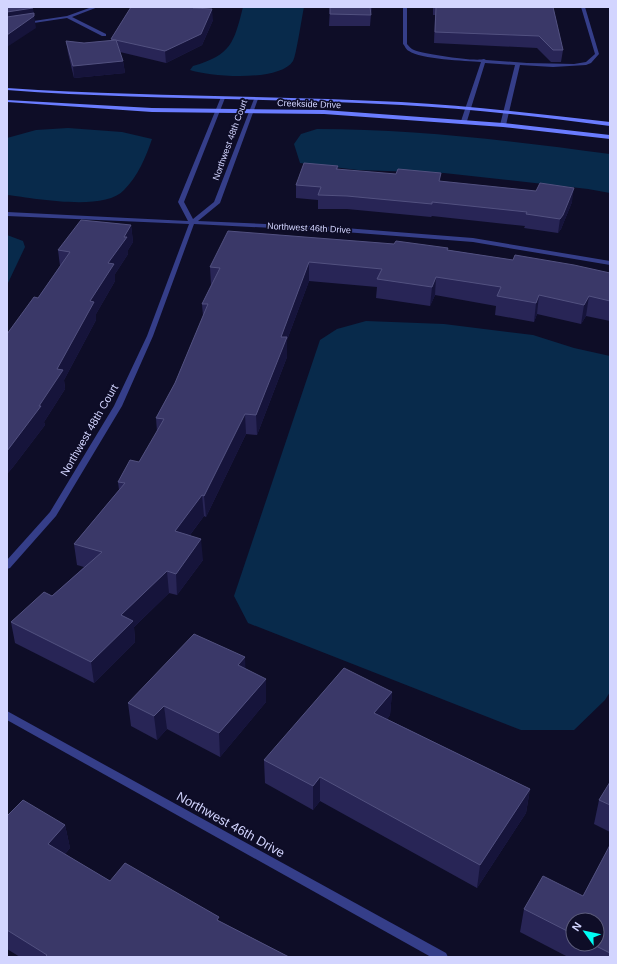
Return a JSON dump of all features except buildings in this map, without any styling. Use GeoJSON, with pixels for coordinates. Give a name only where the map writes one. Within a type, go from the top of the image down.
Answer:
{"type":"FeatureCollection","features":[{"type":"Feature","properties":{"kind":"street"},"geometry":{"type":"LineString","coordinates":[[7,26],[68,17],[96,7]]}},
{"type":"Feature","properties":{"kind":"street"},"geometry":{"type":"LineString","coordinates":[[405,7],[405,44],[412,51],[428,55],[518,64],[564,66],[587,64],[597,54],[582,7]]}},
{"type":"Feature","properties":{"kind":"street"},"geometry":{"type":"LineString","coordinates":[[68,17],[104,35]]}},
{"type":"Feature","properties":{"kind":"street"},"geometry":{"type":"LineString","coordinates":[[464,121],[484,60]]}},
{"type":"Feature","properties":{"kind":"street"},"geometry":{"type":"LineString","coordinates":[[503,125],[518,64]]}},
{"type":"Feature","properties":{"kind":"street","name":"Creekside Drive"},"geometry":{"type":"LineString","coordinates":[[7,89],[122,97],[373,102],[506,112],[610,124]]}},
{"type":"Feature","properties":{"kind":"street","name":"Northwest 48th Court"},"geometry":{"type":"LineString","coordinates":[[192,223],[181,202],[216,111],[223,98]]}},
{"type":"Feature","properties":{"kind":"street","name":"Northwest 48th Court"},"geometry":{"type":"LineString","coordinates":[[7,566],[53,514],[118,406],[150,336],[192,223],[217,203],[256,99]]}},
{"type":"Feature","properties":{"kind":"street","name":"Creekside Drive"},"geometry":{"type":"LineString","coordinates":[[7,101],[128,109],[339,113],[464,121],[610,137]]}},
{"type":"Feature","properties":{"kind":"street","name":"Northwest 46th Drive"},"geometry":{"type":"LineString","coordinates":[[7,214],[332,229],[473,240],[610,263]]}},
{"type":"Feature","properties":{"kind":"street","name":"Northwest 46th Drive"},"geometry":{"type":"LineString","coordinates":[[7,715],[442,957]]}},
{"type":"Feature","properties":{"kind":"water"},"geometry":{"type":"Polygon","coordinates":[[[243,7],[304,7],[293,61],[286,68],[260,75],[228,76],[190,70],[193,66],[216,57],[229,46],[237,30],[243,7]]]}},
{"type":"Feature","properties":{"kind":"water"},"geometry":{"type":"Polygon","coordinates":[[[68,128],[122,132],[152,139],[144,159],[133,179],[124,190],[114,197],[85,202],[68,202],[7,195],[7,138],[36,130],[68,128]]]}},
{"type":"Feature","properties":{"kind":"water"},"geometry":{"type":"Polygon","coordinates":[[[317,129],[427,133],[500,140],[610,154],[610,193],[588,189],[444,173],[358,170],[300,163],[294,144],[301,134],[317,129]]]}},
{"type":"Feature","properties":{"kind":"water"},"geometry":{"type":"Polygon","coordinates":[[[7,235],[23,241],[25,247],[7,285],[7,235]]]}},
{"type":"Feature","properties":{"kind":"water"},"geometry":{"type":"Polygon","coordinates":[[[366,321],[444,324],[533,335],[574,348],[610,356],[610,692],[605,700],[574,730],[521,730],[248,623],[234,596],[320,340],[337,329],[366,321]]]}}]}
